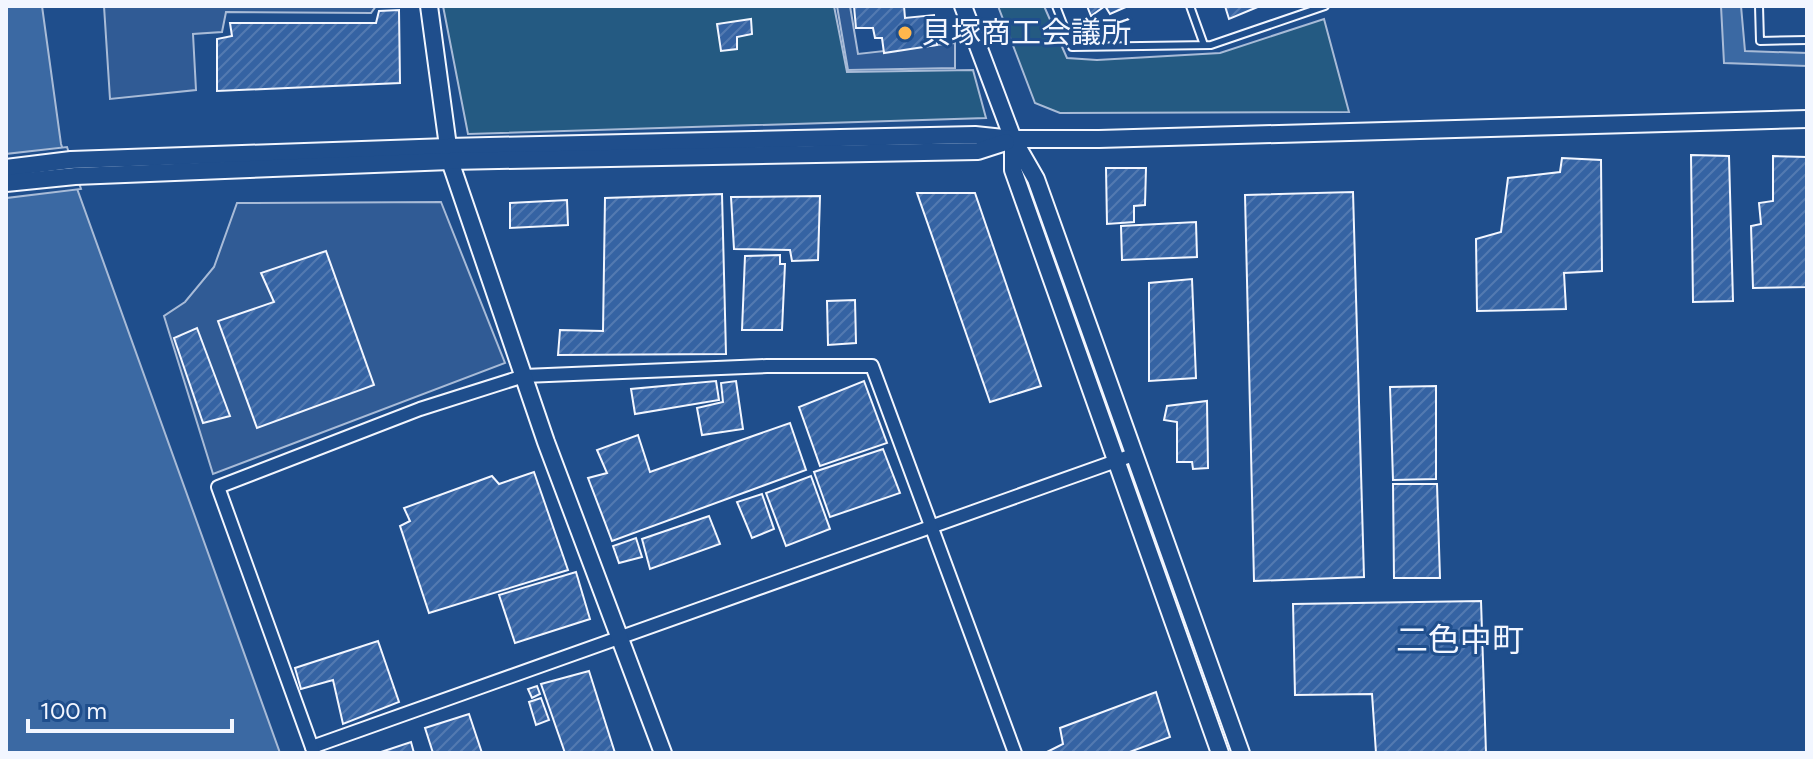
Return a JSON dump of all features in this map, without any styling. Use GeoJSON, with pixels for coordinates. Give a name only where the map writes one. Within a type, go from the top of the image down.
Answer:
{"type":"FeatureCollection","features":[{"type":"Feature","properties":{"kind":"street"},"geometry":{"type":"LineString","coordinates":[[429,6],[449,154],[524,376],[663,753]]}},
{"type":"Feature","properties":{"kind":"street"},"geometry":{"type":"LineString","coordinates":[[963,6],[1013,139],[1036,179],[1241,753]]}},
{"type":"Feature","properties":{"kind":"street"},"geometry":{"type":"LineString","coordinates":[[6,168],[449,154],[978,151],[1013,139],[1807,119]]}},
{"type":"Feature","properties":{"kind":"street"},"geometry":{"type":"LineString","coordinates":[[1013,139],[1013,170],[1220,753]]}},
{"type":"Feature","properties":{"kind":"street"},"geometry":{"type":"LineString","coordinates":[[6,183],[73,168]]}},
{"type":"Feature","properties":{"kind":"street"},"geometry":{"type":"LineString","coordinates":[[1015,753],[933,528],[872,366],[767,366],[524,376],[420,409],[218,487],[313,750],[933,528],[1133,455]]}},
{"type":"Feature","properties":{"kind":"lane"},"geometry":{"type":"LineString","coordinates":[[1056,6],[1072,47],[1204,45],[1325,6]]}},
{"type":"Feature","properties":{"kind":"lane"},"geometry":{"type":"LineString","coordinates":[[1190,6],[1204,45]]}},
{"type":"Feature","properties":{"kind":"lane"},"geometry":{"type":"LineString","coordinates":[[1759,6],[1760,41],[1807,40]]}},
{"type":"Feature","properties":{"kind":"shaded area"},"geometry":{"type":"Polygon","coordinates":[[[6,6],[42,6],[61,144],[280,753],[6,753],[6,6]]]}},
{"type":"Feature","properties":{"kind":"shaded area"},"geometry":{"type":"Polygon","coordinates":[[[104,6],[376,6],[371,13],[226,12],[222,32],[193,34],[196,90],[110,99],[104,6]]]}},
{"type":"Feature","properties":{"kind":"shaded area"},"geometry":{"type":"Polygon","coordinates":[[[443,6],[834,6],[847,72],[973,70],[986,118],[468,134],[443,6]]]}},
{"type":"Feature","properties":{"kind":"shaded area"},"geometry":{"type":"Polygon","coordinates":[[[837,6],[850,6],[858,54],[955,43],[955,68],[848,70],[837,6]]]}},
{"type":"Feature","properties":{"kind":"shaded area"},"geometry":{"type":"Polygon","coordinates":[[[998,6],[1044,6],[1067,58],[1097,60],[1220,53],[1324,19],[1349,112],[1060,113],[1035,103],[998,6]]]}},
{"type":"Feature","properties":{"kind":"shaded area"},"geometry":{"type":"Polygon","coordinates":[[[1721,6],[1741,6],[1745,51],[1807,53],[1807,66],[1724,63],[1721,6]]]}},
{"type":"Feature","properties":{"kind":"shaded area"},"geometry":{"type":"Polygon","coordinates":[[[441,202],[505,363],[213,474],[164,316],[185,302],[214,267],[237,203],[441,202]]]}},
{"type":"Feature","properties":{"kind":"pier"},"geometry":{"type":"Polygon","coordinates":[[[67,147],[81,189],[6,198],[6,154],[67,147]]]}},
{"type":"Feature","properties":{"kind":"building","name":"貝塚商工会議所"},"geometry":{"type":"Polygon","coordinates":[[[854,6],[904,6],[905,18],[934,15],[937,45],[884,53],[882,38],[875,38],[873,28],[856,28],[854,6]]]}},
{"type":"Feature","properties":{"kind":"building"},"geometry":{"type":"Polygon","coordinates":[[[1087,6],[1105,6],[1091,16],[1087,6]]]}},
{"type":"Feature","properties":{"kind":"building"},"geometry":{"type":"Polygon","coordinates":[[[1105,6],[1128,6],[1110,14],[1105,6]]]}},
{"type":"Feature","properties":{"kind":"building"},"geometry":{"type":"Polygon","coordinates":[[[1225,6],[1260,6],[1229,19],[1225,6]]]}},
{"type":"Feature","properties":{"kind":"building"},"geometry":{"type":"Polygon","coordinates":[[[399,10],[400,83],[217,91],[217,39],[232,36],[230,23],[376,23],[379,11],[399,10]]]}},
{"type":"Feature","properties":{"kind":"building"},"geometry":{"type":"Polygon","coordinates":[[[751,19],[752,34],[737,37],[737,49],[721,51],[717,24],[751,19]]]}},
{"type":"Feature","properties":{"kind":"building"},"geometry":{"type":"Polygon","coordinates":[[[1691,155],[1729,156],[1733,301],[1693,302],[1691,155]]]}},
{"type":"Feature","properties":{"kind":"building"},"geometry":{"type":"Polygon","coordinates":[[[1773,156],[1807,157],[1807,287],[1753,288],[1751,226],[1761,224],[1759,203],[1773,201],[1773,156]]]}},
{"type":"Feature","properties":{"kind":"building"},"geometry":{"type":"Polygon","coordinates":[[[1562,158],[1601,160],[1602,271],[1564,273],[1566,309],[1477,311],[1476,239],[1501,232],[1508,178],[1560,172],[1562,158]]]}},
{"type":"Feature","properties":{"kind":"building"},"geometry":{"type":"Polygon","coordinates":[[[1106,168],[1146,168],[1145,205],[1134,206],[1134,222],[1107,224],[1106,168]]]}},
{"type":"Feature","properties":{"kind":"building"},"geometry":{"type":"Polygon","coordinates":[[[1353,192],[1364,577],[1254,581],[1245,195],[1353,192]]]}},
{"type":"Feature","properties":{"kind":"building"},"geometry":{"type":"Polygon","coordinates":[[[917,193],[975,193],[1041,386],[990,402],[917,193]]]}},
{"type":"Feature","properties":{"kind":"building"},"geometry":{"type":"Polygon","coordinates":[[[722,194],[726,354],[558,355],[560,330],[603,331],[605,198],[722,194]]]}},
{"type":"Feature","properties":{"kind":"building"},"geometry":{"type":"Polygon","coordinates":[[[820,196],[818,260],[792,261],[790,250],[734,249],[731,197],[820,196]]]}},
{"type":"Feature","properties":{"kind":"building"},"geometry":{"type":"Polygon","coordinates":[[[567,200],[568,225],[510,228],[510,203],[567,200]]]}},
{"type":"Feature","properties":{"kind":"building"},"geometry":{"type":"Polygon","coordinates":[[[1196,222],[1197,257],[1122,260],[1121,226],[1196,222]]]}},
{"type":"Feature","properties":{"kind":"building"},"geometry":{"type":"Polygon","coordinates":[[[326,251],[374,385],[257,428],[218,321],[274,302],[261,273],[326,251]]]}},
{"type":"Feature","properties":{"kind":"building"},"geometry":{"type":"Polygon","coordinates":[[[780,255],[780,264],[785,264],[782,330],[742,330],[745,256],[780,255]]]}},
{"type":"Feature","properties":{"kind":"building"},"geometry":{"type":"Polygon","coordinates":[[[1192,279],[1196,378],[1149,381],[1149,283],[1192,279]]]}},
{"type":"Feature","properties":{"kind":"building"},"geometry":{"type":"Polygon","coordinates":[[[855,300],[856,343],[828,345],[827,301],[855,300]]]}},
{"type":"Feature","properties":{"kind":"building"},"geometry":{"type":"Polygon","coordinates":[[[197,328],[230,416],[203,423],[174,338],[197,328]]]}},
{"type":"Feature","properties":{"kind":"building"},"geometry":{"type":"Polygon","coordinates":[[[716,381],[719,400],[635,414],[631,389],[716,381]]]}},
{"type":"Feature","properties":{"kind":"building"},"geometry":{"type":"Polygon","coordinates":[[[736,381],[743,429],[702,435],[697,408],[723,402],[721,383],[736,381]]]}},
{"type":"Feature","properties":{"kind":"building"},"geometry":{"type":"Polygon","coordinates":[[[864,381],[887,443],[820,466],[799,407],[864,381]]]}},
{"type":"Feature","properties":{"kind":"building"},"geometry":{"type":"Polygon","coordinates":[[[1436,386],[1436,479],[1393,480],[1390,387],[1436,386]]]}},
{"type":"Feature","properties":{"kind":"building"},"geometry":{"type":"Polygon","coordinates":[[[1207,401],[1208,468],[1193,469],[1192,462],[1177,462],[1177,422],[1164,420],[1167,406],[1207,401]]]}},
{"type":"Feature","properties":{"kind":"building"},"geometry":{"type":"Polygon","coordinates":[[[790,423],[806,470],[612,541],[588,478],[607,473],[597,450],[638,435],[650,472],[790,423]]]}},
{"type":"Feature","properties":{"kind":"building"},"geometry":{"type":"Polygon","coordinates":[[[883,449],[900,493],[830,517],[814,472],[883,449]]]}},
{"type":"Feature","properties":{"kind":"building"},"geometry":{"type":"Polygon","coordinates":[[[534,472],[568,570],[429,613],[400,526],[410,521],[404,508],[492,476],[499,484],[534,472]]]}},
{"type":"Feature","properties":{"kind":"building"},"geometry":{"type":"Polygon","coordinates":[[[811,476],[830,529],[786,546],[766,493],[811,476]]]}},
{"type":"Feature","properties":{"kind":"building"},"geometry":{"type":"Polygon","coordinates":[[[1393,484],[1437,484],[1440,578],[1394,578],[1393,484]]]}},
{"type":"Feature","properties":{"kind":"building"},"geometry":{"type":"Polygon","coordinates":[[[762,494],[774,529],[752,538],[737,502],[762,494]]]}},
{"type":"Feature","properties":{"kind":"building"},"geometry":{"type":"Polygon","coordinates":[[[709,516],[720,544],[650,569],[642,539],[709,516]]]}},
{"type":"Feature","properties":{"kind":"building"},"geometry":{"type":"Polygon","coordinates":[[[636,538],[642,557],[619,563],[613,546],[636,538]]]}},
{"type":"Feature","properties":{"kind":"building"},"geometry":{"type":"Polygon","coordinates":[[[576,572],[590,619],[515,643],[499,595],[576,572]]]}},
{"type":"Feature","properties":{"kind":"building"},"geometry":{"type":"Polygon","coordinates":[[[1481,601],[1486,753],[1376,753],[1372,694],[1295,695],[1293,604],[1481,601]]]}},
{"type":"Feature","properties":{"kind":"building"},"geometry":{"type":"Polygon","coordinates":[[[378,641],[399,702],[343,724],[333,680],[301,689],[295,668],[378,641]]]}},
{"type":"Feature","properties":{"kind":"building"},"geometry":{"type":"Polygon","coordinates":[[[589,671],[615,753],[565,753],[541,684],[589,671]]]}},
{"type":"Feature","properties":{"kind":"building"},"geometry":{"type":"Polygon","coordinates":[[[537,686],[540,694],[532,698],[528,689],[537,686]]]}},
{"type":"Feature","properties":{"kind":"building"},"geometry":{"type":"Polygon","coordinates":[[[1156,692],[1170,737],[1127,753],[1045,753],[1063,744],[1060,728],[1156,692]]]}},
{"type":"Feature","properties":{"kind":"building"},"geometry":{"type":"Polygon","coordinates":[[[541,698],[549,720],[536,725],[529,702],[541,698]]]}},
{"type":"Feature","properties":{"kind":"building"},"geometry":{"type":"Polygon","coordinates":[[[469,714],[482,753],[433,753],[425,728],[469,714]]]}},
{"type":"Feature","properties":{"kind":"building"},"geometry":{"type":"Polygon","coordinates":[[[411,742],[414,753],[378,753],[411,742]]]}},
{"type":"Feature","properties":{"kind":"place","name":"貝塚商工会議所"},"geometry":{"type":"Point","coordinates":[905,33]}},
{"type":"Feature","properties":{"kind":"district","name":"二色中町"},"geometry":{"type":"Point","coordinates":[1460,640]}}]}
